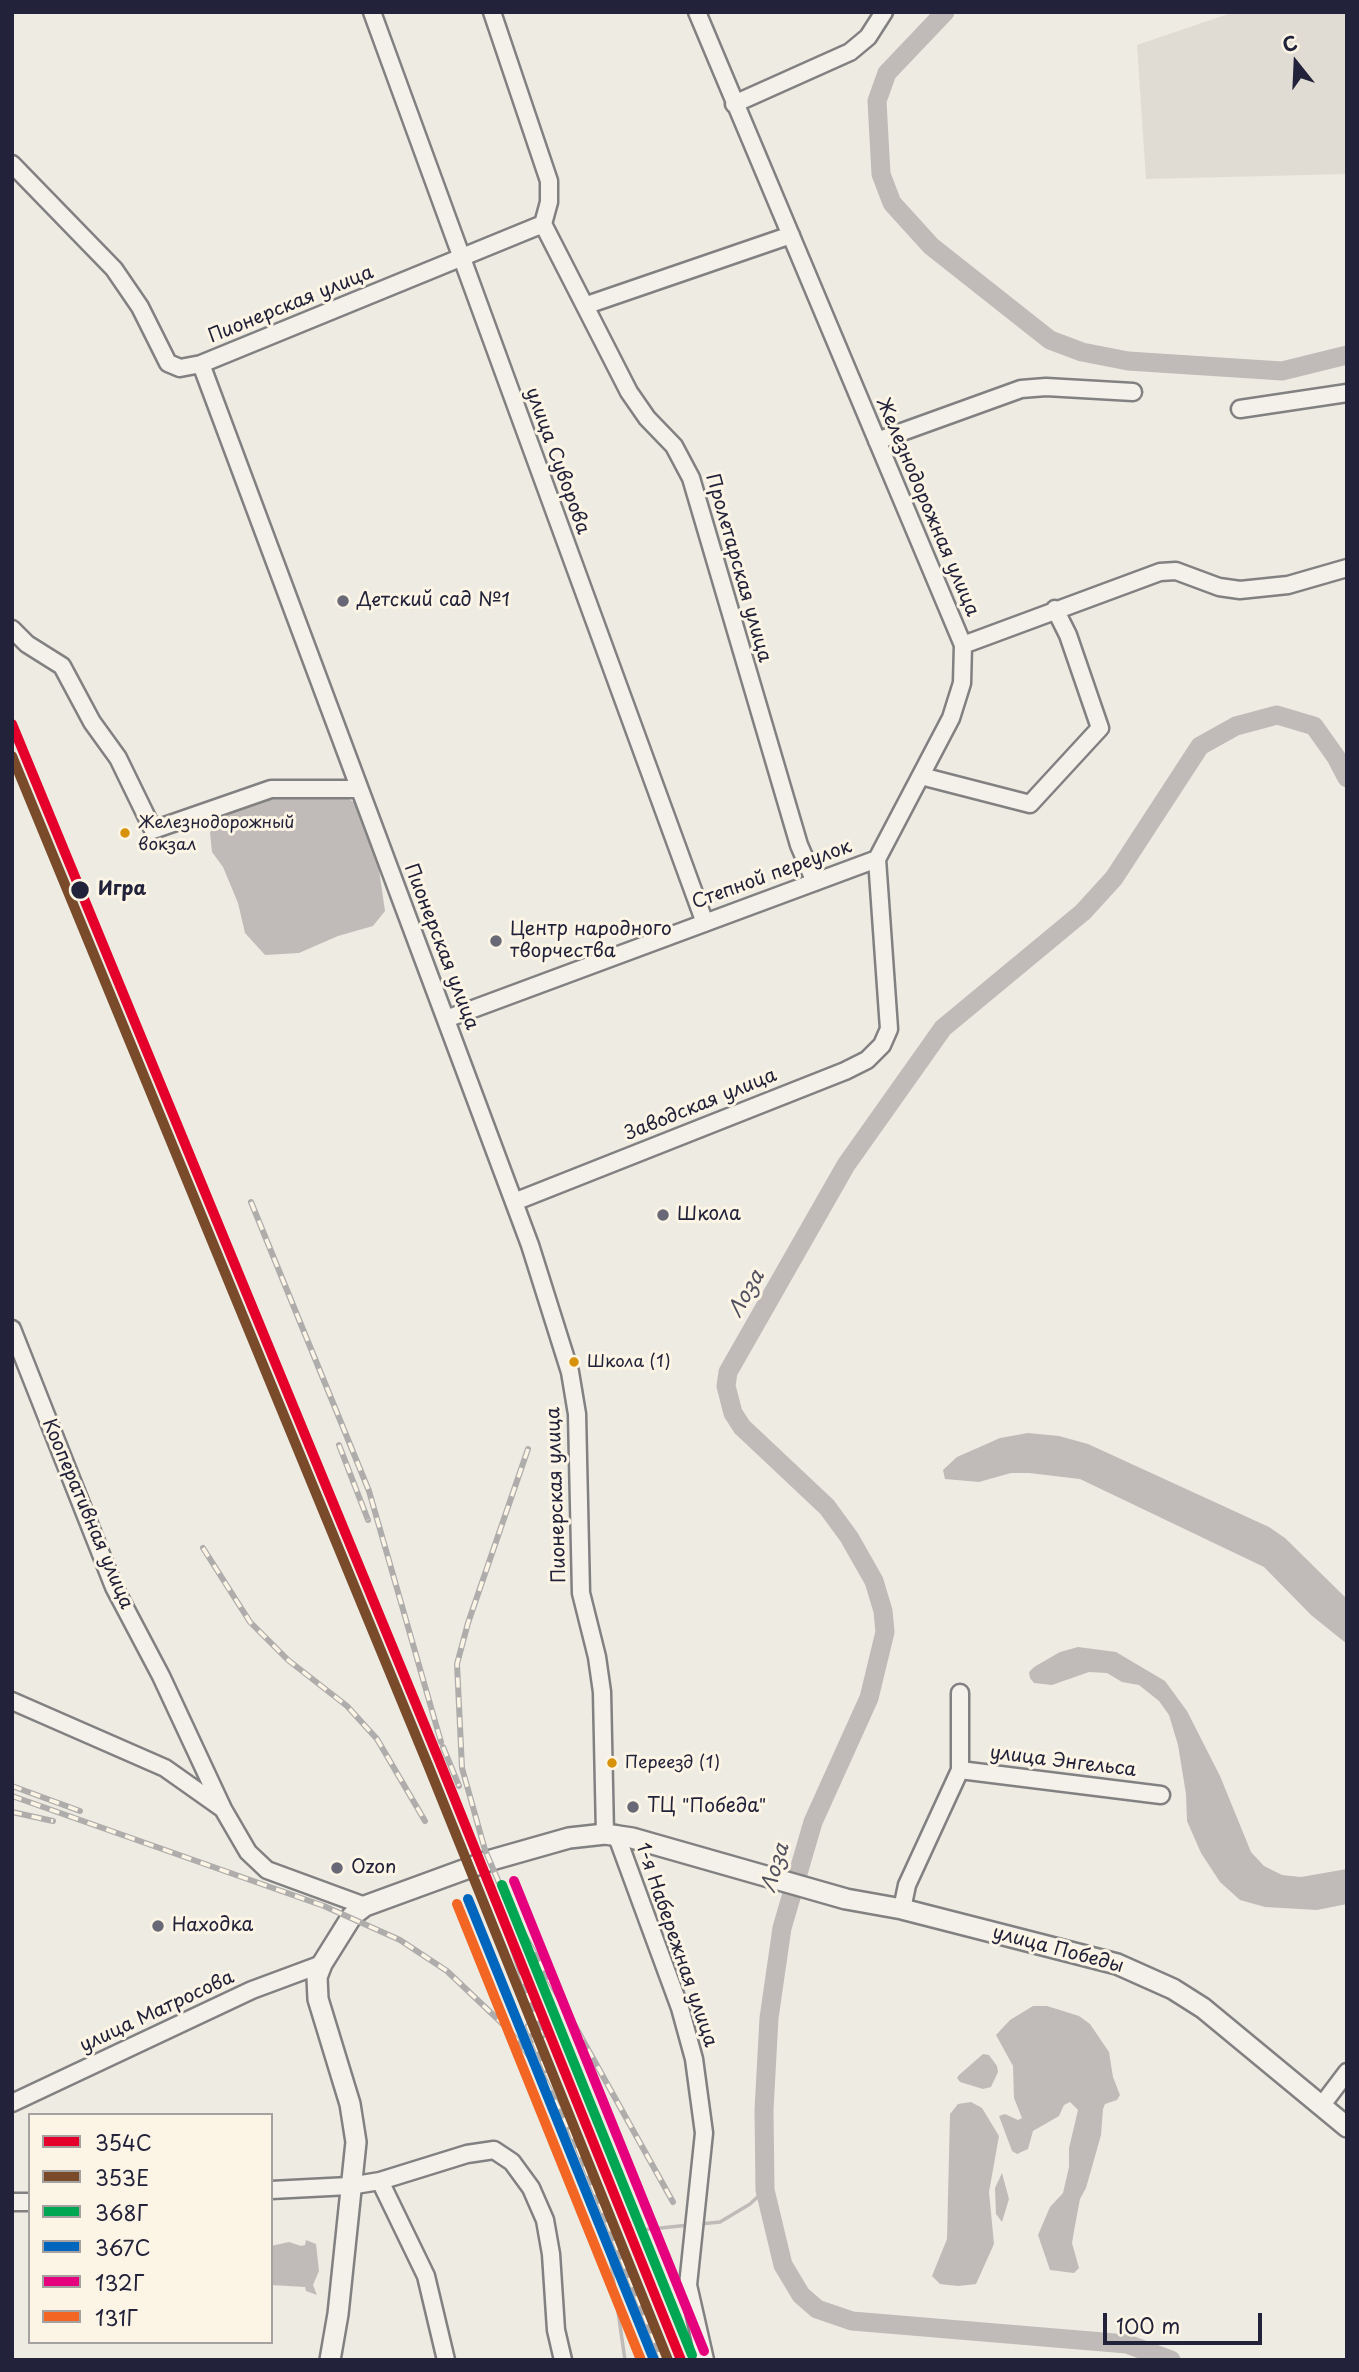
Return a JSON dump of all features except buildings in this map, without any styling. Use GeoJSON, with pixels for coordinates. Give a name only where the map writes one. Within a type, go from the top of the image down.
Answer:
{"type":"FeatureCollection","features":[{"type":"Feature","properties":{"kind":"main road"},"geometry":{"type":"LineString","coordinates":[[330,2360],[338,2314],[355,2127],[318,1998],[317,1977],[322,1964],[352,1916],[365,1906],[529,1848],[586,1835],[610,1834]]}},
{"type":"Feature","properties":{"kind":"main road","name":"улица Победы"},"geometry":{"type":"LineString","coordinates":[[610,1834],[846,1899],[902,1909],[1075,1951],[1139,1973],[1203,2008],[1347,2127]]}},
{"type":"Feature","properties":{"kind":"street","name":"улица Суворова"},"geometry":{"type":"LineString","coordinates":[[372,12],[705,923]]}},
{"type":"Feature","properties":{"kind":"street"},"geometry":{"type":"LineString","coordinates":[[492,12],[549,181],[549,202],[543,223]]}},
{"type":"Feature","properties":{"kind":"street","name":"Железнодорожная улица"},"geometry":{"type":"LineString","coordinates":[[697,12],[962,645],[962,683],[951,718],[877,859]]}},
{"type":"Feature","properties":{"kind":"street"},"geometry":{"type":"LineString","coordinates":[[734,104],[850,52],[868,37],[884,12]]}},
{"type":"Feature","properties":{"kind":"street"},"geometry":{"type":"LineString","coordinates":[[12,164],[114,269],[140,307],[168,363],[180,368],[201,364]]}},
{"type":"Feature","properties":{"kind":"street","name":"Пионерская улица"},"geometry":{"type":"LineString","coordinates":[[543,223],[201,364],[558,1327],[570,1372],[576,1414],[579,1572],[602,1692],[610,1834]]}},
{"type":"Feature","properties":{"kind":"street","name":"Пролетарская улица"},"geometry":{"type":"LineString","coordinates":[[543,223],[629,392],[647,418],[674,446],[691,478],[799,845],[815,882]]}},
{"type":"Feature","properties":{"kind":"street"},"geometry":{"type":"LineString","coordinates":[[587,305],[791,235]]}},
{"type":"Feature","properties":{"kind":"street"},"geometry":{"type":"LineString","coordinates":[[877,441],[1021,389],[1046,387],[1133,392]]}},
{"type":"Feature","properties":{"kind":"street"},"geometry":{"type":"LineString","coordinates":[[1240,409],[1347,393]]}},
{"type":"Feature","properties":{"kind":"street"},"geometry":{"type":"LineString","coordinates":[[962,645],[1160,572],[1176,571],[1219,587],[1240,590],[1288,585],[1347,568]]}},
{"type":"Feature","properties":{"kind":"street"},"geometry":{"type":"LineString","coordinates":[[921,776],[1030,804],[1100,728],[1068,635],[1055,609]]}},
{"type":"Feature","properties":{"kind":"street"},"geometry":{"type":"LineString","coordinates":[[12,629],[27,643],[62,666],[92,722],[118,758],[153,830],[271,789],[359,789]]}},
{"type":"Feature","properties":{"kind":"street","name":"Степной переулок"},"geometry":{"type":"LineString","coordinates":[[446,1019],[877,859]]}},
{"type":"Feature","properties":{"kind":"street","name":"Заводская улица"},"geometry":{"type":"LineString","coordinates":[[513,1202],[867,1060],[882,1045],[889,1029],[877,859]]}},
{"type":"Feature","properties":{"kind":"street","name":"Кооперативная улица"},"geometry":{"type":"LineString","coordinates":[[12,1329],[114,1587],[161,1676],[223,1809],[248,1852],[267,1870],[365,1906]]}},
{"type":"Feature","properties":{"kind":"street"},"geometry":{"type":"LineString","coordinates":[[902,1909],[907,1885],[960,1770],[960,1693]]}},
{"type":"Feature","properties":{"kind":"street"},"geometry":{"type":"LineString","coordinates":[[12,1701],[142,1756],[223,1809]]}},
{"type":"Feature","properties":{"kind":"street","name":"улица Энгельса"},"geometry":{"type":"LineString","coordinates":[[960,1770],[1161,1795]]}},
{"type":"Feature","properties":{"kind":"street","name":"1-я Набережная улица"},"geometry":{"type":"LineString","coordinates":[[610,1834],[680,2008],[694,2059],[704,2133],[688,2285],[705,2360]]}},
{"type":"Feature","properties":{"kind":"street","name":"улица Матросова"},"geometry":{"type":"LineString","coordinates":[[12,2103],[252,1990],[322,1964]]}},
{"type":"Feature","properties":{"kind":"street"},"geometry":{"type":"LineString","coordinates":[[1322,2105],[1347,2072]]}},
{"type":"Feature","properties":{"kind":"street"},"geometry":{"type":"LineString","coordinates":[[273,2190],[349,2186],[380,2181],[467,2154],[494,2151],[513,2162],[531,2188],[545,2220],[551,2254],[556,2330],[562,2360]]}},
{"type":"Feature","properties":{"kind":"street"},"geometry":{"type":"LineString","coordinates":[[380,2181],[426,2276],[446,2360]]}},
{"type":"Feature","properties":{"kind":"shaded area"},"geometry":{"type":"Polygon","coordinates":[[[1234,12],[1347,12],[1347,174],[1146,179],[1137,45],[1234,12]]]}},
{"type":"Feature","properties":{"kind":"shaded area"},"geometry":{"type":"Polygon","coordinates":[[[288,794],[343,796],[354,802],[376,849],[385,911],[373,926],[338,936],[299,953],[265,955],[245,933],[238,903],[223,867],[212,852],[210,833],[214,824],[231,813],[269,798],[288,794]]]}},
{"type":"Feature","properties":{"kind":"shaded area"},"geometry":{"type":"Polygon","coordinates":[[[1028,1433],[1059,1436],[1088,1444],[1269,1527],[1285,1538],[1347,1599],[1347,1644],[1311,1615],[1264,1567],[1080,1479],[1011,1473],[979,1482],[945,1479],[943,1470],[957,1457],[1000,1438],[1028,1433]]]}},
{"type":"Feature","properties":{"kind":"shaded area"},"geometry":{"type":"Polygon","coordinates":[[[1078,1647],[1116,1652],[1165,1681],[1187,1711],[1220,1776],[1251,1852],[1264,1866],[1282,1875],[1301,1877],[1347,1869],[1347,1904],[1317,1910],[1265,1907],[1240,1900],[1220,1882],[1201,1853],[1187,1821],[1186,1794],[1178,1745],[1169,1715],[1159,1701],[1139,1685],[1122,1682],[1107,1673],[1089,1672],[1052,1685],[1034,1683],[1030,1678],[1029,1672],[1034,1667],[1060,1652],[1078,1647]]]}},
{"type":"Feature","properties":{"kind":"shaded area"},"geometry":{"type":"Polygon","coordinates":[[[1033,2006],[1047,2006],[1079,2016],[1090,2024],[1109,2052],[1113,2077],[1120,2095],[1117,2100],[1105,2104],[1103,2109],[1101,2135],[1086,2188],[1080,2199],[1074,2231],[1072,2243],[1079,2268],[1074,2273],[1050,2270],[1038,2235],[1050,2207],[1063,2193],[1078,2110],[1070,2102],[1064,2105],[1059,2116],[1033,2131],[1028,2149],[1017,2154],[1012,2151],[999,2116],[1005,2114],[1018,2120],[1022,2118],[1014,2098],[1013,2066],[996,2035],[1010,2020],[1033,2006]]]}},
{"type":"Feature","properties":{"kind":"shaded area"},"geometry":{"type":"Polygon","coordinates":[[[983,2054],[989,2055],[997,2066],[998,2072],[991,2087],[983,2089],[960,2082],[957,2078],[959,2075],[983,2054]]]}},
{"type":"Feature","properties":{"kind":"shaded area"},"geometry":{"type":"Polygon","coordinates":[[[971,2102],[982,2108],[999,2136],[989,2192],[994,2244],[976,2284],[940,2284],[932,2276],[947,2239],[950,2114],[958,2104],[971,2102]]]}},
{"type":"Feature","properties":{"kind":"shaded area"},"geometry":{"type":"Polygon","coordinates":[[[1002,2173],[1009,2199],[1002,2222],[996,2214],[995,2188],[1002,2173]]]}},
{"type":"Feature","properties":{"kind":"shaded area"},"geometry":{"type":"Polygon","coordinates":[[[306,2240],[316,2244],[319,2271],[313,2285],[317,2295],[306,2291],[305,2287],[273,2285],[273,2246],[289,2242],[305,2245],[306,2240]]]}},
{"type":"Feature","properties":{"kind":"waterway"},"geometry":{"type":"LineString","coordinates":[[945,12],[887,73],[877,101],[881,174],[892,203],[931,246],[1050,340],[1082,352],[1128,361],[1282,371],[1347,355]]}},
{"type":"Feature","properties":{"kind":"waterway","name":"Лоза"},"geometry":{"type":"LineString","coordinates":[[1171,2360],[1127,2344],[852,2321],[817,2309],[801,2295],[783,2265],[765,2190],[764,2110],[769,2018],[782,1928],[813,1822],[869,1698],[885,1632],[883,1611],[874,1581],[849,1537],[827,1507],[742,1427],[733,1413],[726,1386],[728,1372],[846,1165],[943,1028],[1083,912],[1114,878],[1200,746],[1236,726],[1277,715],[1314,726],[1347,778]]}},
{"type":"Feature","properties":{"kind":"waterway"},"geometry":{"type":"LineString","coordinates":[[700,2224],[720,2222],[750,2204],[765,2190]]}},
{"type":"Feature","properties":{"kind":"waterway"},"geometry":{"type":"LineString","coordinates":[[642,2230],[689,2225]]}},
{"type":"Feature","properties":{"kind":"waterway"},"geometry":{"type":"LineString","coordinates":[[609,2249],[625,2360]]}},
{"type":"Feature","properties":{"kind":"railway"},"geometry":{"type":"LineString","coordinates":[[251,1202],[369,1491],[441,1742]]}},
{"type":"Feature","properties":{"kind":"railway"},"geometry":{"type":"LineString","coordinates":[[339,1445],[368,1520]]}},
{"type":"Feature","properties":{"kind":"railway"},"geometry":{"type":"LineString","coordinates":[[528,1449],[468,1623],[457,1664],[462,1768],[485,1850],[512,1913],[673,2202]]}},
{"type":"Feature","properties":{"kind":"railway"},"geometry":{"type":"LineString","coordinates":[[203,1548],[250,1622],[288,1660],[347,1706],[377,1739],[425,1821]]}},
{"type":"Feature","properties":{"kind":"railway"},"geometry":{"type":"LineString","coordinates":[[443,1747],[459,1786]]}},
{"type":"Feature","properties":{"kind":"railway"},"geometry":{"type":"LineString","coordinates":[[12,1786],[80,1811]]}},
{"type":"Feature","properties":{"kind":"railway"},"geometry":{"type":"LineString","coordinates":[[12,1796],[324,1906],[400,1940],[447,1971],[507,2028],[539,2068],[573,2137]]}},
{"type":"Feature","properties":{"kind":"railway"},"geometry":{"type":"LineString","coordinates":[[12,1812],[53,1821]]}},
{"type":"Feature","properties":{"kind":"railway"},"geometry":{"type":"LineString","coordinates":[[502,1917],[542,2036]]}},
{"type":"Feature","properties":{"kind":"railway"},"geometry":{"type":"LineString","coordinates":[[546,2070],[528,2026],[553,2077]]}},
{"type":"Feature","properties":{"kind":"railway"},"geometry":{"type":"LineString","coordinates":[[570,2129],[662,2360]]}},
{"type":"Feature","properties":{"kind":"transit line","name":"354С"},"geometry":{"type":"LineString","coordinates":[[12,724],[439,1760],[681,2360]]}},
{"type":"Feature","properties":{"kind":"transit line","name":"353Е"},"geometry":{"type":"LineString","coordinates":[[12,756],[428,1765],[668,2360]]}},
{"type":"Feature","properties":{"kind":"transit line","name":"132Г"},"geometry":{"type":"LineString","coordinates":[[514,1881],[704,2351]]}},
{"type":"Feature","properties":{"kind":"transit line","name":"368Г"},"geometry":{"type":"LineString","coordinates":[[502,1885],[692,2355]]}},
{"type":"Feature","properties":{"kind":"transit line","name":"367С"},"geometry":{"type":"LineString","coordinates":[[468,1899],[654,2360]]}},
{"type":"Feature","properties":{"kind":"transit line","name":"131Г"},"geometry":{"type":"LineString","coordinates":[[457,1904],[641,2360]]}},
{"type":"Feature","properties":{"kind":"place","name":"Детский сад №1"},"geometry":{"type":"Point","coordinates":[343,601]}},
{"type":"Feature","properties":{"kind":"place","name":"Железнодорожный вокзал"},"geometry":{"type":"Point","coordinates":[125,833]}},
{"type":"Feature","properties":{"kind":"place","name":"Игра"},"geometry":{"type":"Point","coordinates":[80,890]}},
{"type":"Feature","properties":{"kind":"place","name":"Центр народного творчества"},"geometry":{"type":"Point","coordinates":[496,941]}},
{"type":"Feature","properties":{"kind":"place","name":"Школа"},"geometry":{"type":"Point","coordinates":[663,1215]}},
{"type":"Feature","properties":{"kind":"place","name":"Школа (1)"},"geometry":{"type":"Point","coordinates":[574,1362]}},
{"type":"Feature","properties":{"kind":"place","name":"Переезд (1)"},"geometry":{"type":"Point","coordinates":[612,1763]}},
{"type":"Feature","properties":{"kind":"place","name":"ТЦ \"Победа\""},"geometry":{"type":"Point","coordinates":[633,1807]}},
{"type":"Feature","properties":{"kind":"place","name":"Ozon"},"geometry":{"type":"Point","coordinates":[337,1868]}},
{"type":"Feature","properties":{"kind":"place","name":"Находка"},"geometry":{"type":"Point","coordinates":[158,1926]}}]}
